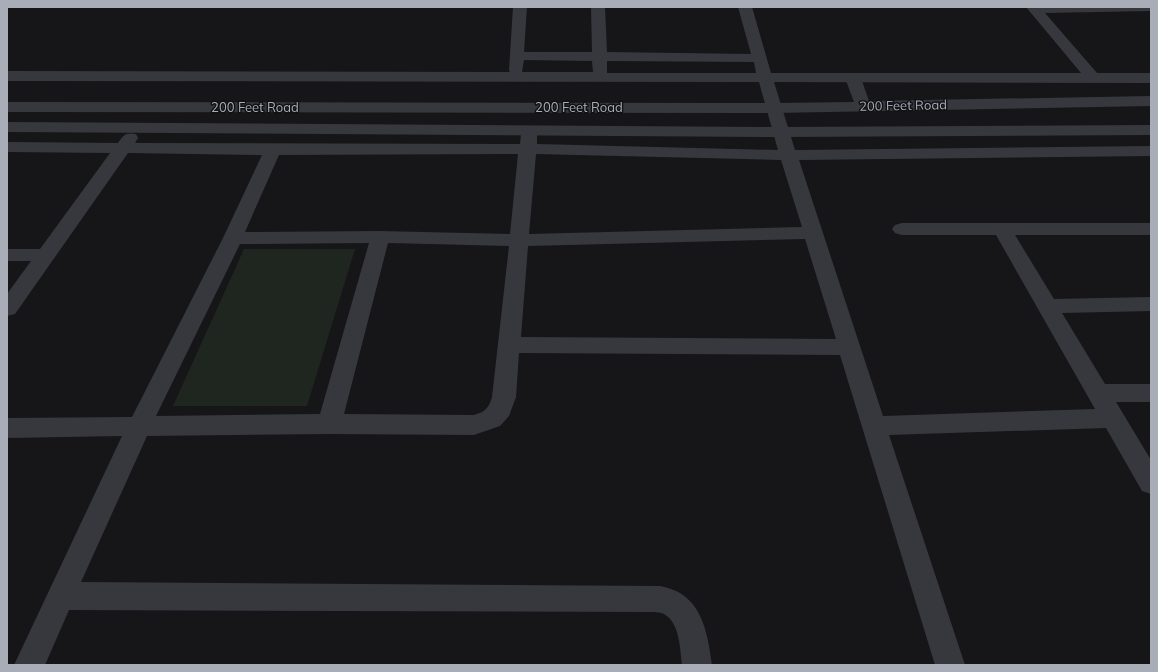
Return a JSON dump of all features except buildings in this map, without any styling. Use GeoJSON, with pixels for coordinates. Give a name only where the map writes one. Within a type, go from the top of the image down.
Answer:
{"type":"FeatureCollection","features":[{"type":"Feature","properties":{"kind":"street"},"geometry":{"type":"LineString","coordinates":[[515,77],[520,7]]}},
{"type":"Feature","properties":{"kind":"street"},"geometry":{"type":"LineString","coordinates":[[598,7],[600,77]]}},
{"type":"Feature","properties":{"kind":"street"},"geometry":{"type":"LineString","coordinates":[[745,7],[781,132],[950,665]]}},
{"type":"Feature","properties":{"kind":"street"},"geometry":{"type":"LineString","coordinates":[[1034,8],[1151,7]]}},
{"type":"Feature","properties":{"kind":"street"},"geometry":{"type":"LineString","coordinates":[[1034,8],[1094,79]]}},
{"type":"Feature","properties":{"kind":"street"},"geometry":{"type":"LineString","coordinates":[[516,56],[760,58]]}},
{"type":"Feature","properties":{"kind":"street"},"geometry":{"type":"LineString","coordinates":[[7,76],[1151,78]]}},
{"type":"Feature","properties":{"kind":"street"},"geometry":{"type":"LineString","coordinates":[[853,78],[863,106]]}},
{"type":"Feature","properties":{"kind":"street","name":"200 Feet Road"},"geometry":{"type":"LineString","coordinates":[[7,107],[774,108],[1151,100]]}},
{"type":"Feature","properties":{"kind":"street"},"geometry":{"type":"LineString","coordinates":[[7,127],[530,129],[781,132],[1151,130]]}},
{"type":"Feature","properties":{"kind":"street"},"geometry":{"type":"LineString","coordinates":[[7,309],[138,127]]}},
{"type":"Feature","properties":{"kind":"street"},"geometry":{"type":"LineString","coordinates":[[7,428],[329,424],[474,424],[494,418],[502,410],[530,129]]}},
{"type":"Feature","properties":{"kind":"street"},"geometry":{"type":"LineString","coordinates":[[7,147],[123,147],[272,150],[528,149],[788,154],[1151,151]]}},
{"type":"Feature","properties":{"kind":"street"},"geometry":{"type":"LineString","coordinates":[[29,665],[139,426],[233,238],[272,150]]}},
{"type":"Feature","properties":{"kind":"street"},"geometry":{"type":"LineString","coordinates":[[902,229],[1151,229]]}},
{"type":"Feature","properties":{"kind":"street"},"geometry":{"type":"LineString","coordinates":[[1002,229],[1151,483]]}},
{"type":"Feature","properties":{"kind":"street"},"geometry":{"type":"LineString","coordinates":[[233,238],[380,237],[519,240],[814,233]]}},
{"type":"Feature","properties":{"kind":"street"},"geometry":{"type":"LineString","coordinates":[[329,424],[380,237]]}},
{"type":"Feature","properties":{"kind":"street"},"geometry":{"type":"LineString","coordinates":[[7,255],[45,255]]}},
{"type":"Feature","properties":{"kind":"street"},"geometry":{"type":"LineString","coordinates":[[1048,306],[1151,304]]}},
{"type":"Feature","properties":{"kind":"street"},"geometry":{"type":"LineString","coordinates":[[509,345],[849,347]]}},
{"type":"Feature","properties":{"kind":"street"},"geometry":{"type":"LineString","coordinates":[[1098,393],[1151,393]]}},
{"type":"Feature","properties":{"kind":"street"},"geometry":{"type":"LineString","coordinates":[[874,426],[1112,418]]}},
{"type":"Feature","properties":{"kind":"street"},"geometry":{"type":"LineString","coordinates":[[61,596],[648,598],[667,601],[682,610],[692,635],[697,665]]}},
{"type":"Feature","properties":{"kind":"shaded area"},"geometry":{"type":"Polygon","coordinates":[[[244,249],[355,249],[307,406],[173,406],[244,249]]]}}]}
